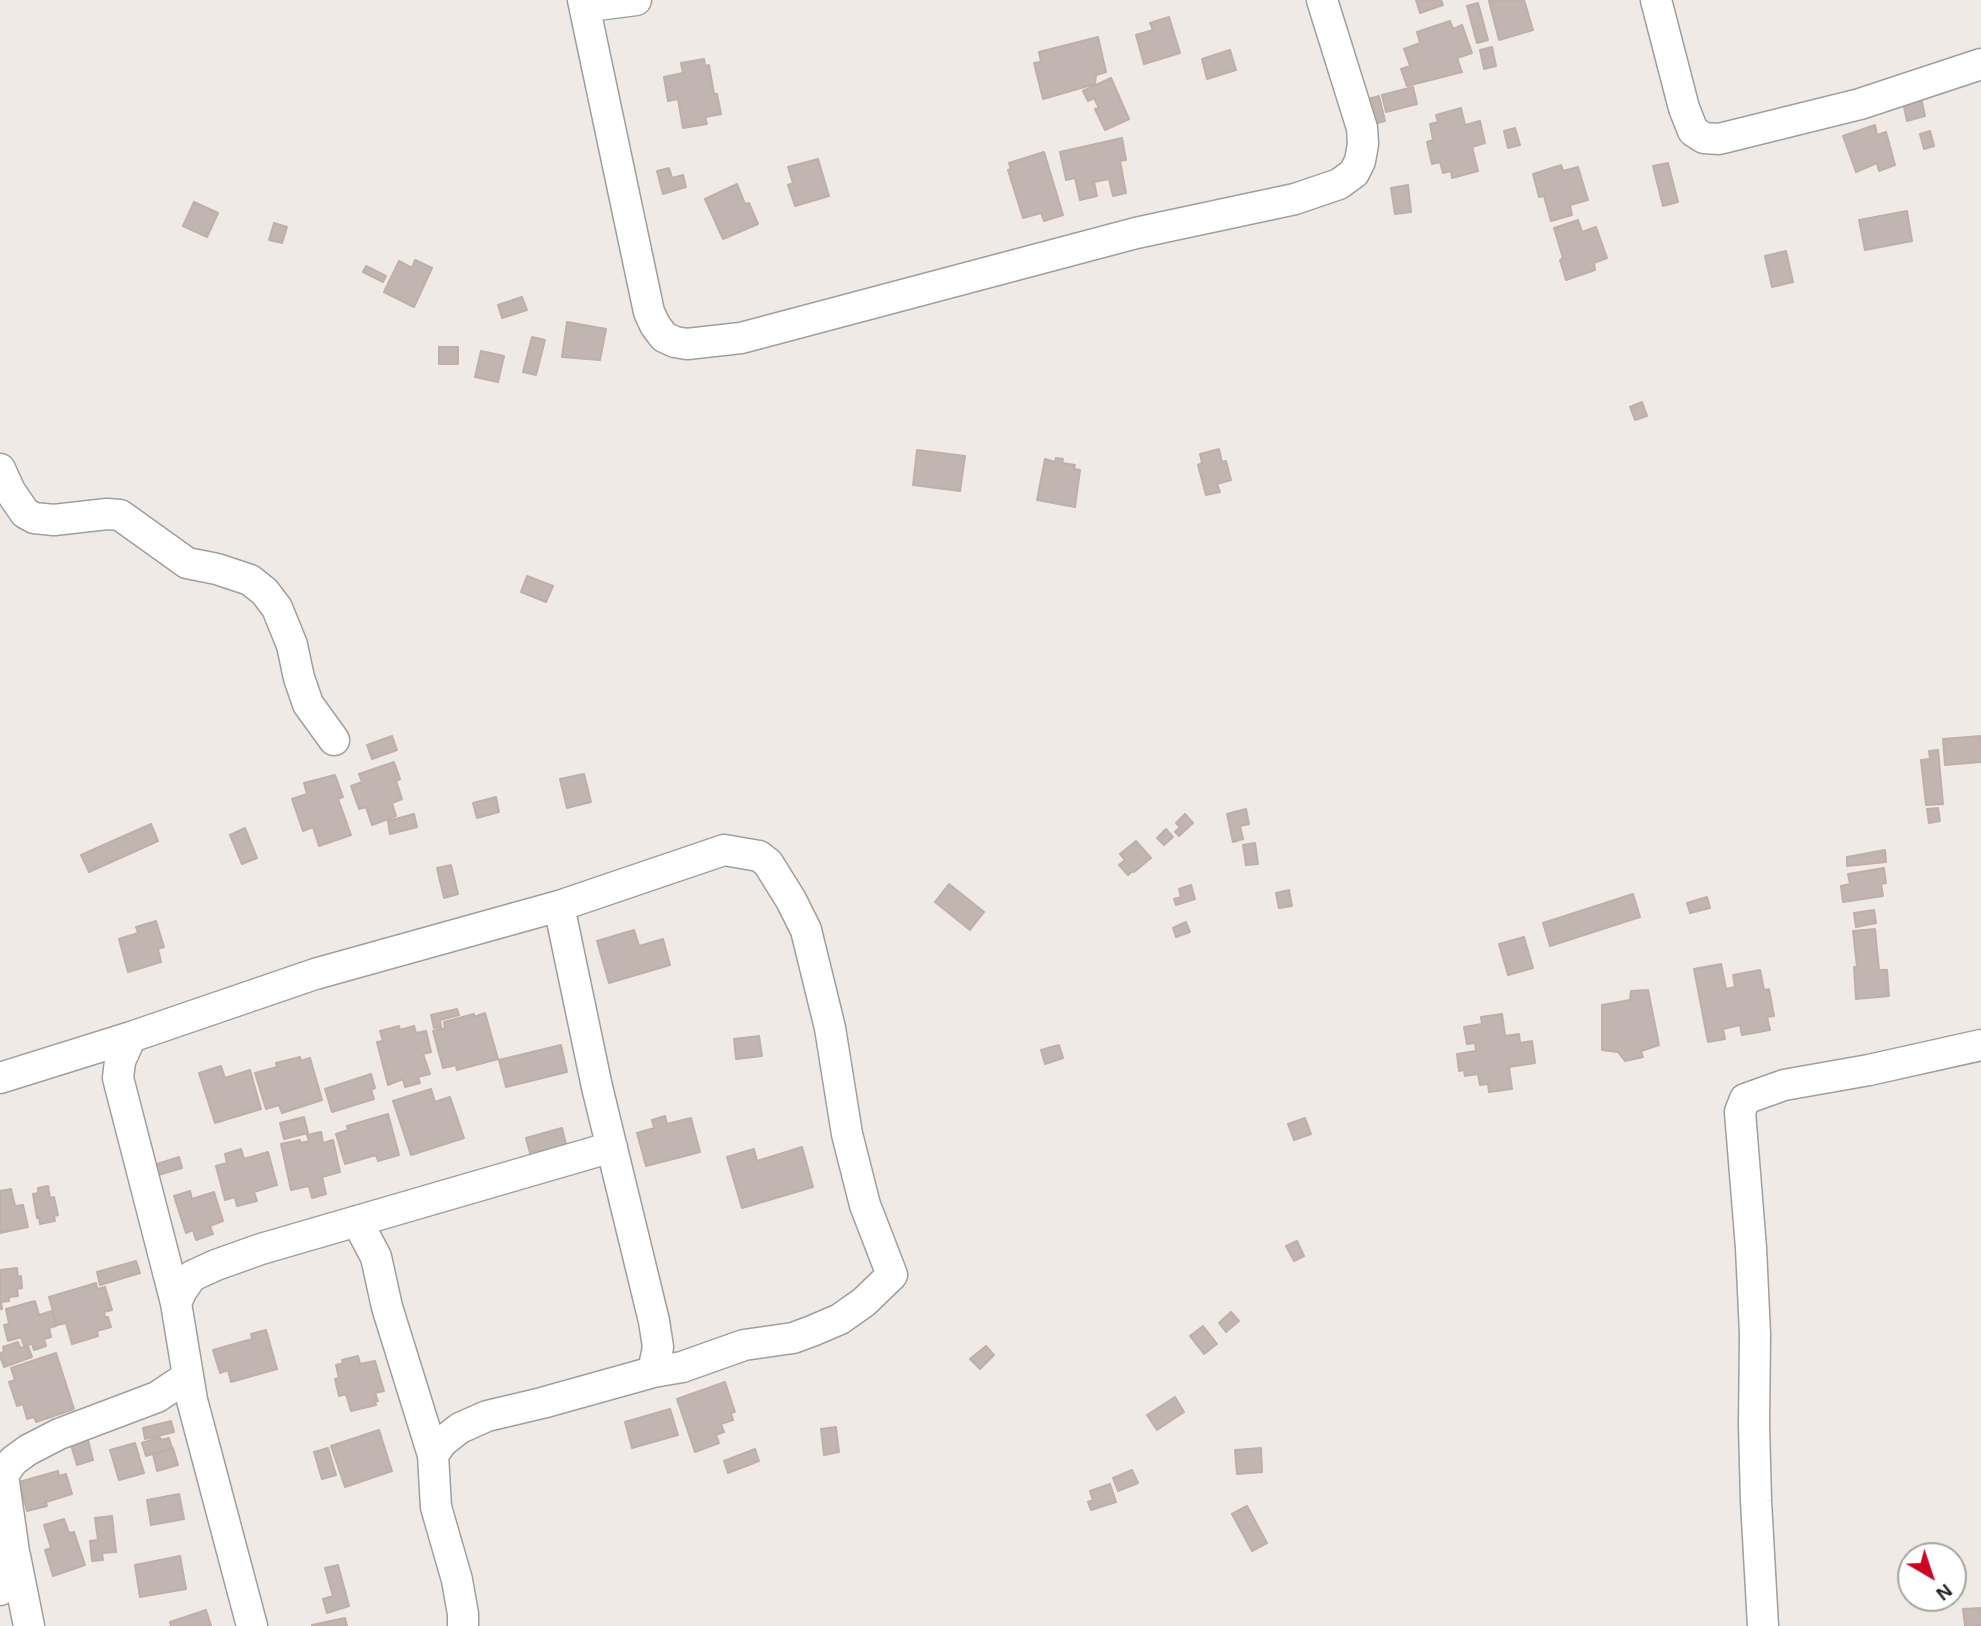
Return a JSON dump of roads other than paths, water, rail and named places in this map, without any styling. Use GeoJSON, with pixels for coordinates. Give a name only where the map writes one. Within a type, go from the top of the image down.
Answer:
{"type":"FeatureCollection","features":[{"type":"Feature","properties":{"kind":"street"},"geometry":{"type":"LineString","coordinates":[[583,0],[649,312],[664,337],[687,344],[741,338],[1136,233],[1295,199],[1339,184],[1354,173],[1360,161],[1362,128],[1322,0]]}},
{"type":"Feature","properties":{"kind":"street"},"geometry":{"type":"LineString","coordinates":[[591,0],[597,5],[636,0]]}},
{"type":"Feature","properties":{"kind":"street"},"geometry":{"type":"LineString","coordinates":[[1656,0],[1684,108],[1693,131],[1704,138],[1719,139],[1848,107],[1981,64]]}},
{"type":"Feature","properties":{"kind":"street"},"geometry":{"type":"LineString","coordinates":[[0,469],[24,513],[34,518],[54,520],[98,514],[120,515],[187,563],[218,569],[250,580],[265,592],[277,608],[292,645],[308,704],[334,740]]}},
{"type":"Feature","properties":{"kind":"street"},"geometry":{"type":"LineString","coordinates":[[0,1077],[131,1037],[314,974],[559,906],[724,849],[759,856],[768,863],[806,930],[830,1028],[847,1134],[865,1205],[892,1275],[864,1302],[840,1318],[812,1331],[793,1338],[744,1345],[682,1367],[656,1360],[542,1404],[487,1416],[460,1428],[442,1442],[433,1455]]}},
{"type":"Feature","properties":{"kind":"street"},"geometry":{"type":"LineString","coordinates":[[559,906],[612,1147],[654,1321],[656,1360]]}},
{"type":"Feature","properties":{"kind":"street"},"geometry":{"type":"LineString","coordinates":[[131,1037],[120,1060],[118,1077],[176,1303],[187,1377],[253,1626]]}},
{"type":"Feature","properties":{"kind":"street"},"geometry":{"type":"LineString","coordinates":[[1763,1626],[1756,1501],[1755,1334],[1740,1112],[1745,1099],[1784,1086],[1981,1045]]}},
{"type":"Feature","properties":{"kind":"street"},"geometry":{"type":"LineString","coordinates":[[91,1049],[118,1077]]}},
{"type":"Feature","properties":{"kind":"street"},"geometry":{"type":"LineString","coordinates":[[176,1303],[192,1276],[216,1265],[261,1249],[612,1147]]}},
{"type":"Feature","properties":{"kind":"street"},"geometry":{"type":"LineString","coordinates":[[357,1221],[376,1257],[387,1307],[433,1455],[436,1507],[457,1580],[463,1626]]}},
{"type":"Feature","properties":{"kind":"street"},"geometry":{"type":"LineString","coordinates":[[29,1626],[1,1470],[59,1434],[157,1396],[187,1377]]}},
{"type":"Feature","properties":{"kind":"street"},"geometry":{"type":"LineString","coordinates":[[0,1590],[5,1586],[11,1571],[14,1552]]}}]}
